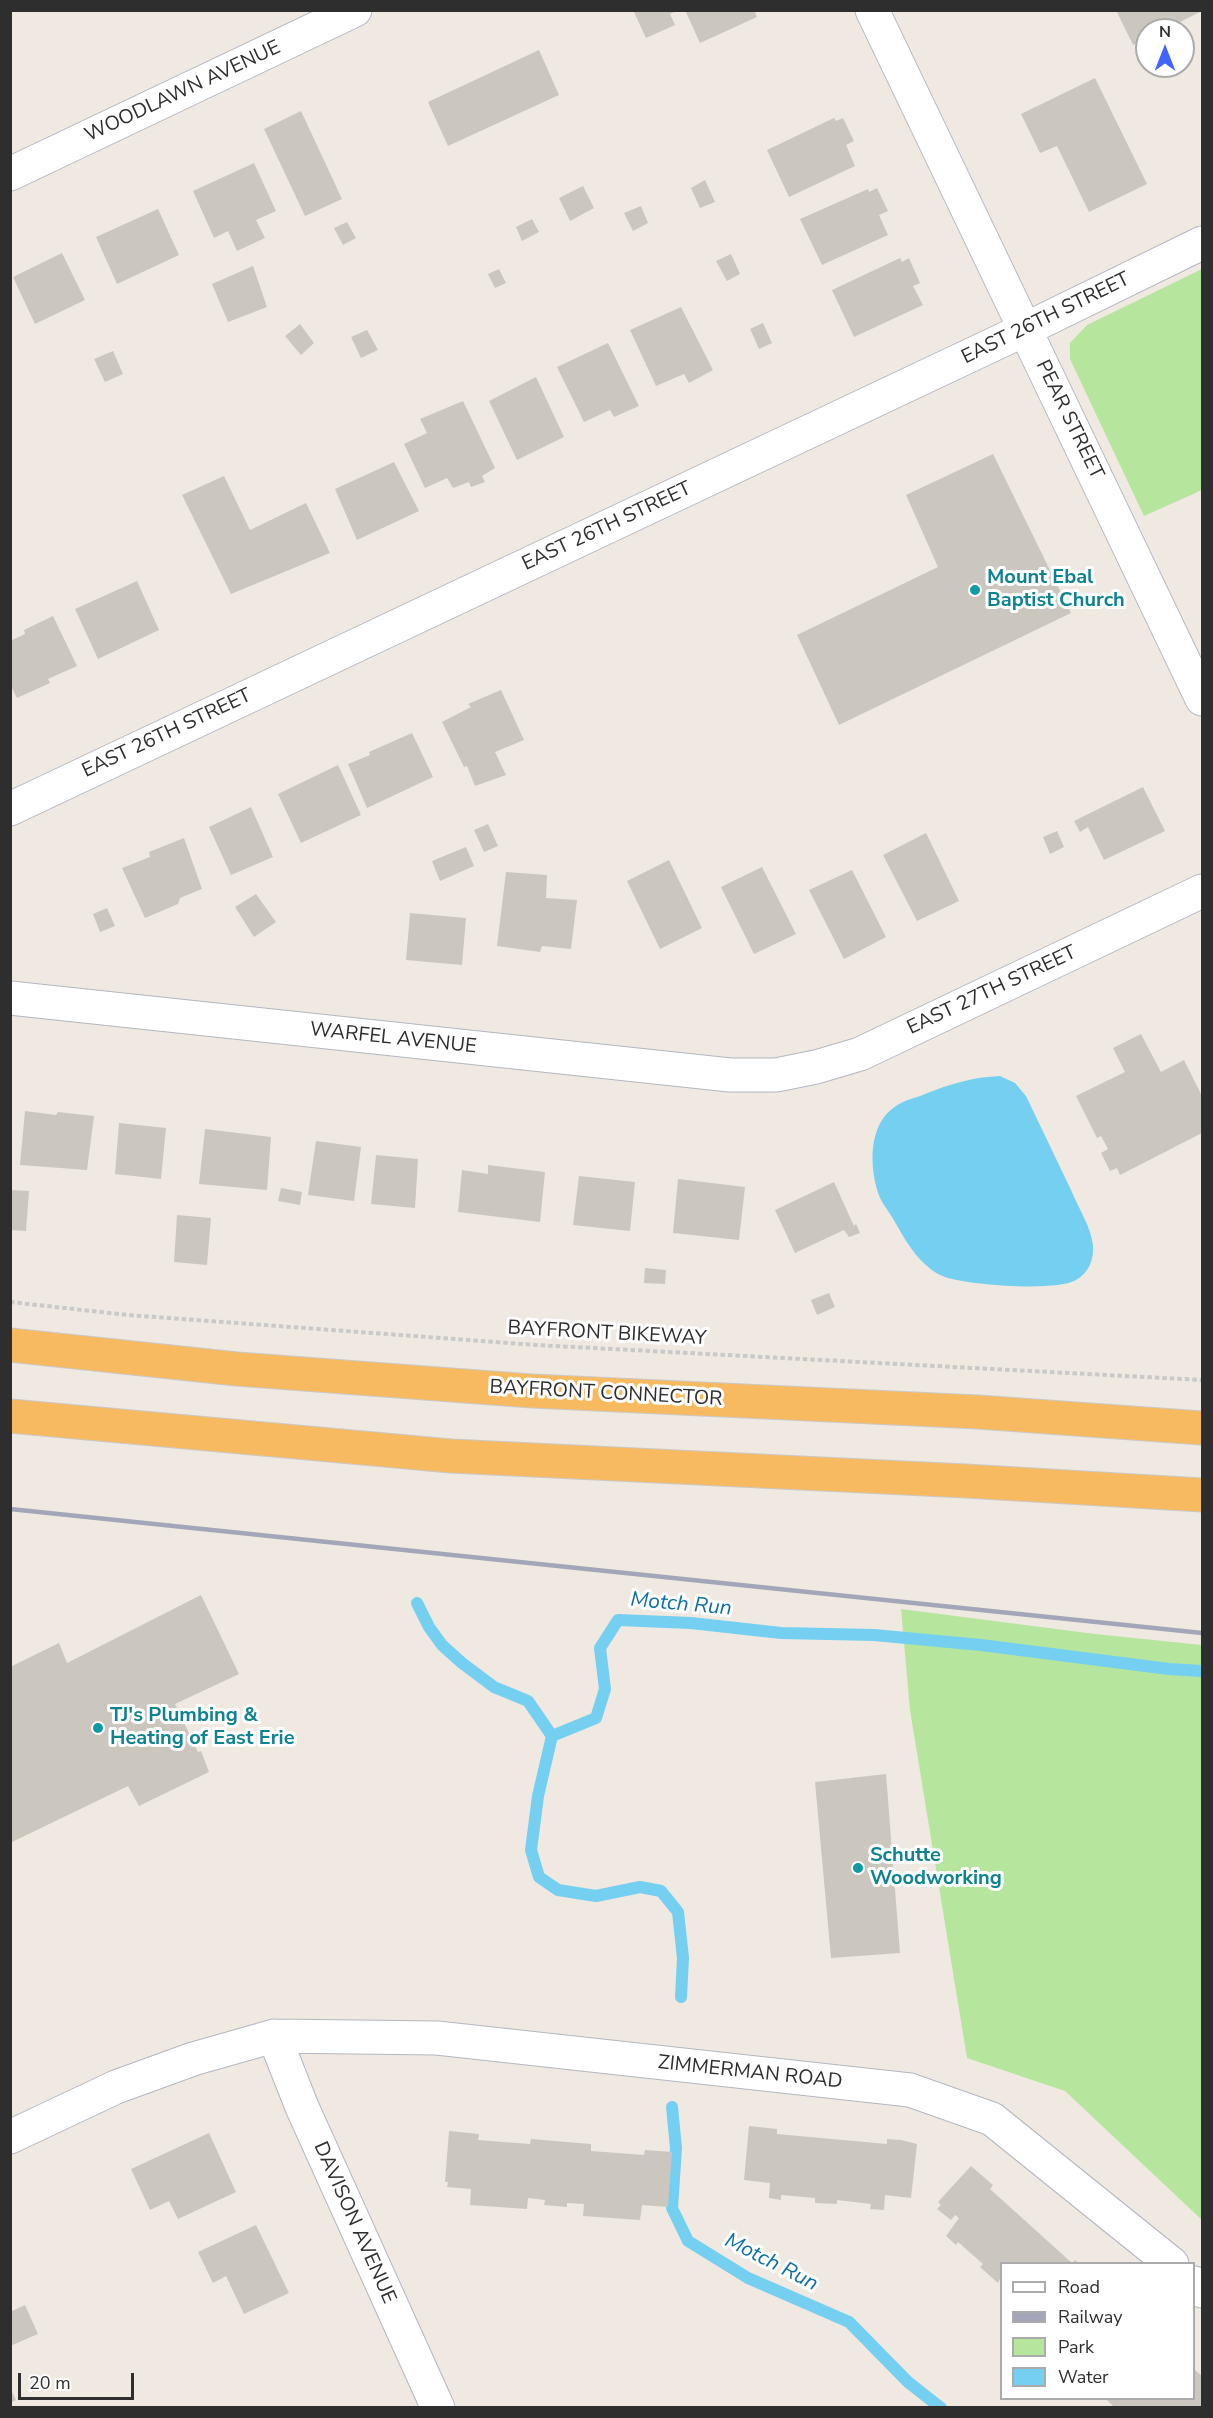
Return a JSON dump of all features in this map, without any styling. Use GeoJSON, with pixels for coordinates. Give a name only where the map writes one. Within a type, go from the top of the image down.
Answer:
{"type":"FeatureCollection","features":[{"type":"Feature","properties":{"kind":"highway","name":"BAYFRONT CONNECTOR"},"geometry":{"type":"LineString","coordinates":[[10,1345],[237,1369],[520,1390],[978,1412],[1203,1428]]}},
{"type":"Feature","properties":{"kind":"highway"},"geometry":{"type":"LineString","coordinates":[[10,1416],[452,1456],[966,1481],[1203,1496]]}},
{"type":"Feature","properties":{"kind":"street","name":"WOODLAWN AVENUE"},"geometry":{"type":"LineString","coordinates":[[10,174],[355,10]]}},
{"type":"Feature","properties":{"kind":"street","name":"PEAR STREET"},"geometry":{"type":"LineString","coordinates":[[873,10],[1203,699]]}},
{"type":"Feature","properties":{"kind":"street","name":"EAST 26TH STREET"},"geometry":{"type":"LineString","coordinates":[[10,809],[1026,329],[1203,243]]}},
{"type":"Feature","properties":{"kind":"street","name":"EAST 27TH STREET"},"geometry":{"type":"LineString","coordinates":[[776,1075],[816,1067],[860,1054],[1203,891]]}},
{"type":"Feature","properties":{"kind":"street","name":"WARFEL AVENUE"},"geometry":{"type":"LineString","coordinates":[[10,998],[730,1075],[776,1075]]}},
{"type":"Feature","properties":{"kind":"street","name":"ZIMMERMAN ROAD"},"geometry":{"type":"LineString","coordinates":[[10,2137],[116,2087],[193,2059],[274,2036],[437,2038],[910,2090],[992,2119],[1170,2262]]}},
{"type":"Feature","properties":{"kind":"street","name":"DAVISON AVENUE"},"geometry":{"type":"LineString","coordinates":[[274,2036],[302,2107],[438,2408]]}},
{"type":"Feature","properties":{"kind":"path","name":"BAYFRONT BIKEWAY"},"geometry":{"type":"LineString","coordinates":[[10,1302],[140,1316],[536,1345],[1203,1380]]}},
{"type":"Feature","properties":{"kind":"green space"},"geometry":{"type":"Polygon","coordinates":[[[1202,269],[1202,490],[1144,516],[1070,359],[1070,343],[1087,325],[1202,269]]]}},
{"type":"Feature","properties":{"kind":"green space"},"geometry":{"type":"Polygon","coordinates":[[[901,1609],[1202,1645],[1202,2220],[1065,2091],[967,2058],[910,1710],[901,1609]]]}},
{"type":"Feature","properties":{"kind":"water"},"geometry":{"type":"Polygon","coordinates":[[[1000,1076],[1015,1083],[1026,1096],[1090,1231],[1093,1250],[1090,1265],[1081,1277],[1066,1284],[991,1285],[956,1280],[940,1275],[928,1267],[911,1249],[881,1200],[876,1187],[873,1148],[875,1136],[887,1114],[903,1102],[943,1087],[971,1079],[1000,1076]]]}},
{"type":"Feature","properties":{"kind":"building"},"geometry":{"type":"Polygon","coordinates":[[[633,10],[679,10],[670,14],[675,25],[646,38],[633,10]]]}},
{"type":"Feature","properties":{"kind":"building"},"geometry":{"type":"Polygon","coordinates":[[[685,10],[754,10],[757,17],[700,43],[685,10]]]}},
{"type":"Feature","properties":{"kind":"building"},"geometry":{"type":"Polygon","coordinates":[[[1116,10],[1202,10],[1188,18],[1135,18],[1135,44],[1133,45],[1116,10]]]}},
{"type":"Feature","properties":{"kind":"building"},"geometry":{"type":"Polygon","coordinates":[[[539,50],[559,95],[448,146],[428,102],[539,50]]]}},
{"type":"Feature","properties":{"kind":"building"},"geometry":{"type":"Polygon","coordinates":[[[1095,78],[1147,184],[1089,212],[1057,146],[1040,153],[1021,114],[1095,78]]]}},
{"type":"Feature","properties":{"kind":"building"},"geometry":{"type":"Polygon","coordinates":[[[301,111],[342,199],[305,216],[264,129],[301,111]]]}},
{"type":"Feature","properties":{"kind":"building"},"geometry":{"type":"Polygon","coordinates":[[[834,118],[836,121],[843,118],[854,141],[846,145],[855,166],[789,197],[767,150],[834,118]]]}},
{"type":"Feature","properties":{"kind":"building"},"geometry":{"type":"Polygon","coordinates":[[[254,163],[276,211],[256,220],[265,238],[237,251],[228,231],[214,238],[193,191],[254,163]]]}},
{"type":"Feature","properties":{"kind":"building"},"geometry":{"type":"Polygon","coordinates":[[[705,180],[715,202],[700,208],[691,188],[705,180]]]}},
{"type":"Feature","properties":{"kind":"building"},"geometry":{"type":"Polygon","coordinates":[[[583,186],[594,208],[570,221],[559,198],[583,186]]]}},
{"type":"Feature","properties":{"kind":"building"},"geometry":{"type":"Polygon","coordinates":[[[877,188],[888,211],[879,215],[888,235],[822,265],[800,219],[868,189],[869,192],[877,188]]]}},
{"type":"Feature","properties":{"kind":"building"},"geometry":{"type":"Polygon","coordinates":[[[641,206],[648,223],[633,231],[624,213],[641,206]]]}},
{"type":"Feature","properties":{"kind":"building"},"geometry":{"type":"Polygon","coordinates":[[[158,209],[179,255],[117,284],[96,237],[158,209]]]}},
{"type":"Feature","properties":{"kind":"building"},"geometry":{"type":"Polygon","coordinates":[[[532,219],[539,232],[522,241],[516,227],[532,219]]]}},
{"type":"Feature","properties":{"kind":"building"},"geometry":{"type":"Polygon","coordinates":[[[347,222],[356,238],[343,245],[334,228],[347,222]]]}},
{"type":"Feature","properties":{"kind":"building"},"geometry":{"type":"Polygon","coordinates":[[[62,253],[85,300],[35,324],[13,277],[62,253]]]}},
{"type":"Feature","properties":{"kind":"building"},"geometry":{"type":"Polygon","coordinates":[[[731,254],[740,274],[727,281],[716,261],[731,254]]]}},
{"type":"Feature","properties":{"kind":"building"},"geometry":{"type":"Polygon","coordinates":[[[900,258],[902,262],[909,258],[920,283],[913,286],[923,305],[854,337],[832,290],[900,258]]]}},
{"type":"Feature","properties":{"kind":"building"},"geometry":{"type":"Polygon","coordinates":[[[253,266],[267,307],[228,322],[212,284],[253,266]]]}},
{"type":"Feature","properties":{"kind":"building"},"geometry":{"type":"Polygon","coordinates":[[[499,269],[506,283],[495,288],[488,274],[499,269]]]}},
{"type":"Feature","properties":{"kind":"building"},"geometry":{"type":"Polygon","coordinates":[[[681,307],[713,370],[689,383],[684,374],[656,386],[630,330],[681,307]]]}},
{"type":"Feature","properties":{"kind":"building"},"geometry":{"type":"Polygon","coordinates":[[[763,323],[772,343],[759,349],[750,329],[763,323]]]}},
{"type":"Feature","properties":{"kind":"building"},"geometry":{"type":"Polygon","coordinates":[[[300,324],[314,343],[301,355],[285,336],[300,324]]]}},
{"type":"Feature","properties":{"kind":"building"},"geometry":{"type":"Polygon","coordinates":[[[367,330],[378,350],[361,358],[351,337],[367,330]]]}},
{"type":"Feature","properties":{"kind":"building"},"geometry":{"type":"Polygon","coordinates":[[[608,343],[639,406],[614,417],[610,410],[584,422],[557,367],[608,343]]]}},
{"type":"Feature","properties":{"kind":"building"},"geometry":{"type":"Polygon","coordinates":[[[113,351],[123,374],[105,382],[94,359],[113,351]]]}},
{"type":"Feature","properties":{"kind":"building"},"geometry":{"type":"Polygon","coordinates":[[[536,377],[564,437],[517,460],[489,401],[536,377]]]}},
{"type":"Feature","properties":{"kind":"building"},"geometry":{"type":"Polygon","coordinates":[[[463,401],[495,468],[482,476],[485,482],[471,487],[469,482],[453,488],[447,478],[425,488],[404,444],[427,433],[420,419],[463,401]]]}},
{"type":"Feature","properties":{"kind":"building","name":"Mount Ebal Baptist Church"},"geometry":{"type":"Polygon","coordinates":[[[993,454],[1071,613],[839,725],[797,635],[938,567],[906,495],[993,454]]]}},
{"type":"Feature","properties":{"kind":"building"},"geometry":{"type":"Polygon","coordinates":[[[394,462],[419,511],[357,540],[335,489],[394,462]]]}},
{"type":"Feature","properties":{"kind":"building"},"geometry":{"type":"Polygon","coordinates":[[[224,476],[250,530],[306,503],[330,553],[231,594],[182,495],[224,476]]]}},
{"type":"Feature","properties":{"kind":"building"},"geometry":{"type":"Polygon","coordinates":[[[137,581],[159,630],[98,659],[75,609],[137,581]]]}},
{"type":"Feature","properties":{"kind":"building"},"geometry":{"type":"Polygon","coordinates":[[[53,616],[77,666],[48,679],[50,683],[17,698],[10,684],[10,641],[25,634],[24,630],[53,616]]]}},
{"type":"Feature","properties":{"kind":"building"},"geometry":{"type":"Polygon","coordinates":[[[501,690],[524,740],[495,752],[506,775],[475,786],[467,766],[464,767],[442,722],[471,707],[468,704],[501,690]]]}},
{"type":"Feature","properties":{"kind":"building"},"geometry":{"type":"Polygon","coordinates":[[[412,733],[433,777],[367,808],[348,764],[412,733]]]}},
{"type":"Feature","properties":{"kind":"building"},"geometry":{"type":"Polygon","coordinates":[[[338,765],[361,815],[301,843],[278,794],[338,765]]]}},
{"type":"Feature","properties":{"kind":"building"},"geometry":{"type":"Polygon","coordinates":[[[1143,787],[1165,831],[1104,860],[1088,827],[1080,832],[1074,821],[1143,787]]]}},
{"type":"Feature","properties":{"kind":"building"},"geometry":{"type":"Polygon","coordinates":[[[251,807],[273,857],[231,875],[209,827],[251,807]]]}},
{"type":"Feature","properties":{"kind":"building"},"geometry":{"type":"Polygon","coordinates":[[[488,824],[498,846],[484,852],[474,830],[488,824]]]}},
{"type":"Feature","properties":{"kind":"building"},"geometry":{"type":"Polygon","coordinates":[[[1057,831],[1064,847],[1050,854],[1043,837],[1057,831]]]}},
{"type":"Feature","properties":{"kind":"building"},"geometry":{"type":"Polygon","coordinates":[[[926,833],[959,901],[917,921],[883,855],[926,833]]]}},
{"type":"Feature","properties":{"kind":"building"},"geometry":{"type":"Polygon","coordinates":[[[184,838],[202,889],[180,898],[178,904],[145,918],[122,868],[150,857],[149,852],[184,838]]]}},
{"type":"Feature","properties":{"kind":"building"},"geometry":{"type":"Polygon","coordinates":[[[466,847],[474,866],[440,881],[432,861],[466,847]]]}},
{"type":"Feature","properties":{"kind":"building"},"geometry":{"type":"Polygon","coordinates":[[[669,860],[702,928],[660,949],[627,881],[669,860]]]}},
{"type":"Feature","properties":{"kind":"building"},"geometry":{"type":"Polygon","coordinates":[[[762,867],[796,934],[754,954],[721,887],[762,867]]]}},
{"type":"Feature","properties":{"kind":"building"},"geometry":{"type":"Polygon","coordinates":[[[852,870],[886,937],[844,959],[809,890],[852,870]]]}},
{"type":"Feature","properties":{"kind":"building"},"geometry":{"type":"Polygon","coordinates":[[[506,872],[547,875],[546,898],[577,900],[571,949],[542,946],[540,952],[497,946],[506,872]]]}},
{"type":"Feature","properties":{"kind":"building"},"geometry":{"type":"Polygon","coordinates":[[[256,894],[276,922],[254,937],[235,907],[256,894]]]}},
{"type":"Feature","properties":{"kind":"building"},"geometry":{"type":"Polygon","coordinates":[[[107,908],[115,926],[100,932],[93,914],[107,908]]]}},
{"type":"Feature","properties":{"kind":"building"},"geometry":{"type":"Polygon","coordinates":[[[410,913],[466,918],[462,965],[406,960],[410,913]]]}},
{"type":"Feature","properties":{"kind":"building"},"geometry":{"type":"Polygon","coordinates":[[[1141,1034],[1161,1072],[1184,1060],[1202,1096],[1202,1133],[1120,1175],[1117,1168],[1110,1171],[1101,1153],[1108,1149],[1101,1136],[1097,1138],[1076,1096],[1125,1072],[1113,1048],[1141,1034]]]}},
{"type":"Feature","properties":{"kind":"building"},"geometry":{"type":"Polygon","coordinates":[[[25,1111],[94,1116],[87,1170],[20,1165],[25,1111]]]}},
{"type":"Feature","properties":{"kind":"building"},"geometry":{"type":"Polygon","coordinates":[[[119,1123],[166,1128],[161,1179],[115,1174],[119,1123]]]}},
{"type":"Feature","properties":{"kind":"building"},"geometry":{"type":"Polygon","coordinates":[[[205,1129],[271,1137],[267,1190],[199,1184],[205,1129]]]}},
{"type":"Feature","properties":{"kind":"building"},"geometry":{"type":"Polygon","coordinates":[[[316,1141],[361,1147],[354,1201],[308,1195],[316,1141]]]}},
{"type":"Feature","properties":{"kind":"building"},"geometry":{"type":"Polygon","coordinates":[[[376,1155],[418,1159],[415,1208],[371,1204],[376,1155]]]}},
{"type":"Feature","properties":{"kind":"building"},"geometry":{"type":"Polygon","coordinates":[[[488,1165],[545,1172],[540,1222],[458,1212],[462,1170],[488,1174],[488,1165]]]}},
{"type":"Feature","properties":{"kind":"building"},"geometry":{"type":"Polygon","coordinates":[[[579,1176],[635,1182],[630,1231],[573,1225],[579,1176]]]}},
{"type":"Feature","properties":{"kind":"building"},"geometry":{"type":"Polygon","coordinates":[[[678,1179],[745,1187],[739,1240],[673,1233],[678,1179]]]}},
{"type":"Feature","properties":{"kind":"building"},"geometry":{"type":"Polygon","coordinates":[[[834,1182],[854,1226],[856,1224],[860,1233],[849,1237],[844,1230],[795,1253],[775,1210],[834,1182]]]}},
{"type":"Feature","properties":{"kind":"building"},"geometry":{"type":"Polygon","coordinates":[[[281,1188],[302,1192],[300,1205],[278,1201],[281,1188]]]}},
{"type":"Feature","properties":{"kind":"building"},"geometry":{"type":"Polygon","coordinates":[[[10,1190],[29,1191],[26,1231],[10,1230],[10,1190]]]}},
{"type":"Feature","properties":{"kind":"building"},"geometry":{"type":"Polygon","coordinates":[[[177,1215],[211,1218],[207,1265],[174,1262],[177,1215]]]}},
{"type":"Feature","properties":{"kind":"building"},"geometry":{"type":"Polygon","coordinates":[[[645,1268],[666,1270],[665,1284],[644,1283],[645,1268]]]}},
{"type":"Feature","properties":{"kind":"building"},"geometry":{"type":"Polygon","coordinates":[[[829,1293],[835,1307],[817,1315],[811,1300],[829,1293]]]}},
{"type":"Feature","properties":{"kind":"building","name":"TJ's Plumbing & Heating of East Erie"},"geometry":{"type":"Polygon","coordinates":[[[201,1595],[239,1674],[175,1704],[198,1752],[201,1751],[209,1772],[139,1806],[128,1786],[10,1843],[10,1667],[59,1643],[67,1663],[201,1595]]]}},
{"type":"Feature","properties":{"kind":"building","name":"Schutte Woodworking"},"geometry":{"type":"Polygon","coordinates":[[[886,1774],[900,1953],[831,1958],[815,1782],[886,1774]]]}},
{"type":"Feature","properties":{"kind":"building"},"geometry":{"type":"Polygon","coordinates":[[[749,2126],[777,2129],[777,2134],[887,2144],[887,2139],[901,2140],[917,2144],[911,2198],[885,2195],[884,2210],[870,2209],[871,2204],[837,2200],[837,2204],[815,2203],[815,2198],[781,2195],[781,2200],[769,2198],[770,2183],[744,2180],[749,2126]]]}},
{"type":"Feature","properties":{"kind":"building"},"geometry":{"type":"Polygon","coordinates":[[[449,2131],[479,2134],[478,2140],[530,2144],[531,2139],[591,2144],[591,2151],[644,2155],[645,2150],[672,2152],[668,2207],[642,2205],[640,2220],[583,2216],[584,2204],[567,2203],[567,2207],[544,2205],[545,2200],[528,2198],[527,2209],[470,2205],[471,2189],[447,2187],[448,2182],[445,2182],[449,2131]]]}},
{"type":"Feature","properties":{"kind":"building"},"geometry":{"type":"Polygon","coordinates":[[[209,2133],[236,2192],[178,2219],[169,2201],[150,2210],[131,2169],[209,2133]]]}},
{"type":"Feature","properties":{"kind":"building"},"geometry":{"type":"Polygon","coordinates":[[[971,2166],[993,2185],[990,2189],[1071,2262],[1000,2262],[998,2283],[980,2267],[983,2264],[958,2242],[956,2245],[946,2236],[959,2218],[955,2215],[951,2220],[937,2209],[941,2205],[938,2202],[971,2166]]]}},
{"type":"Feature","properties":{"kind":"building"},"geometry":{"type":"Polygon","coordinates":[[[256,2225],[289,2293],[244,2314],[226,2276],[213,2283],[198,2252],[256,2225]]]}},
{"type":"Feature","properties":{"kind":"building"},"geometry":{"type":"Polygon","coordinates":[[[25,2305],[38,2334],[10,2346],[10,2312],[25,2305]]]}},
{"type":"Feature","properties":{"kind":"building"},"geometry":{"type":"Polygon","coordinates":[[[1195,2370],[1202,2376],[1202,2408],[1115,2408],[1107,2400],[1195,2400],[1195,2370]]]}},
{"type":"Feature","properties":{"kind":"building"},"geometry":{"type":"Polygon","coordinates":[[[10,2388],[16,2400],[10,2403],[10,2388]]]}},
{"type":"Feature","properties":{"kind":"waterway"},"geometry":{"type":"LineString","coordinates":[[417,1603],[429,1627],[442,1645],[494,1687],[528,1701],[552,1736]]}},
{"type":"Feature","properties":{"kind":"waterway","name":"Motch Run"},"geometry":{"type":"LineString","coordinates":[[552,1736],[596,1718],[605,1689],[600,1648],[618,1620],[691,1623],[781,1633],[874,1635],[1202,1671]]}},
{"type":"Feature","properties":{"kind":"waterway","name":"Motch Run"},"geometry":{"type":"LineString","coordinates":[[552,1736],[538,1796],[531,1850],[539,1877],[558,1890],[596,1896],[640,1887],[661,1891],[678,1912],[683,1958],[681,1997]]}},
{"type":"Feature","properties":{"kind":"waterway","name":"Motch Run"},"geometry":{"type":"LineString","coordinates":[[672,2107],[676,2148],[672,2208],[688,2241],[748,2278],[849,2322],[908,2382],[941,2408]]}},
{"type":"Feature","properties":{"kind":"railway"},"geometry":{"type":"LineString","coordinates":[[10,1509],[1202,1633]]}},
{"type":"Feature","properties":{"kind":"place","name":"Mount Ebal Baptist Church"},"geometry":{"type":"Point","coordinates":[975,590]}},
{"type":"Feature","properties":{"kind":"place","name":"TJ's Plumbing & Heating of East Erie"},"geometry":{"type":"Point","coordinates":[98,1728]}},
{"type":"Feature","properties":{"kind":"place","name":"Schutte Woodworking"},"geometry":{"type":"Point","coordinates":[858,1868]}}]}
